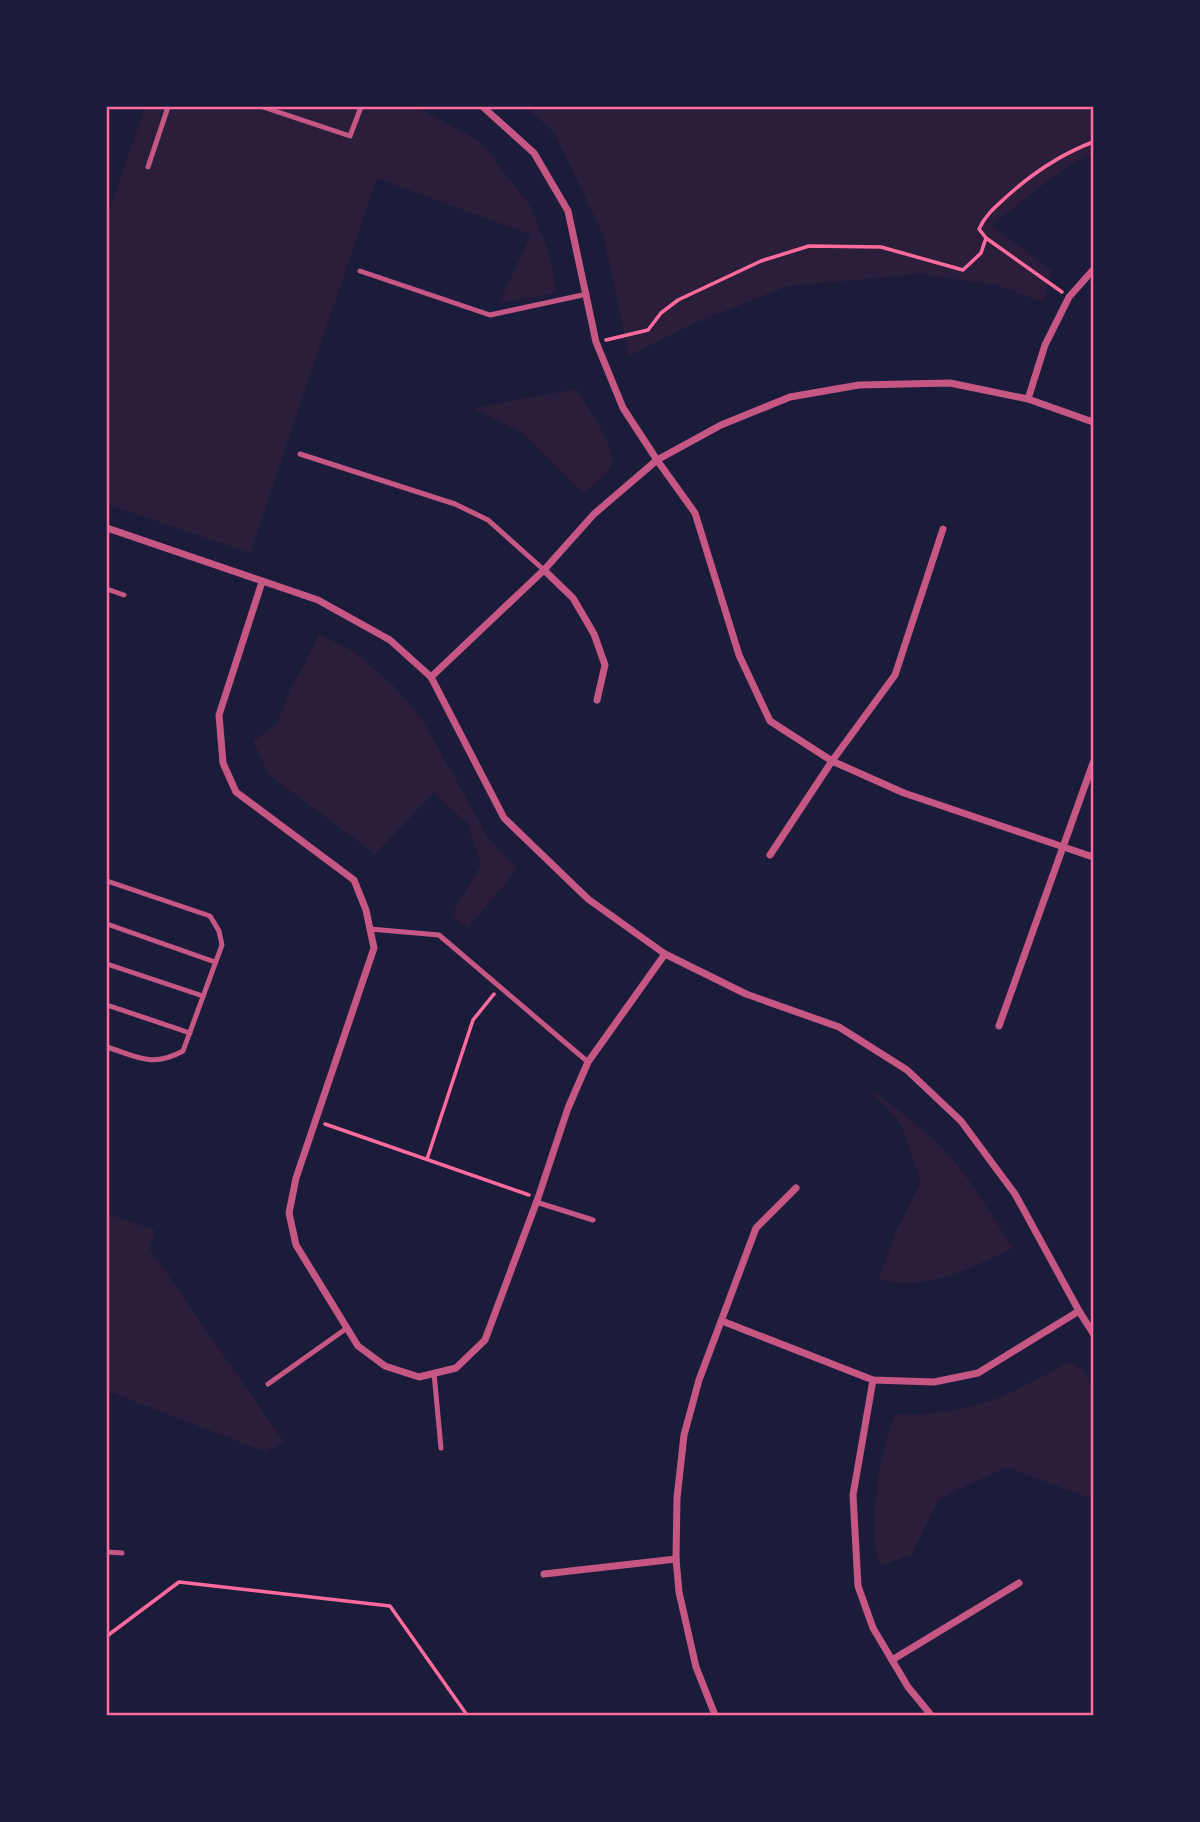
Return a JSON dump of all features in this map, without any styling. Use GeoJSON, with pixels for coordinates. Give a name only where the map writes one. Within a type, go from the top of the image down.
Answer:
{"type":"FeatureCollection","features":[{"type":"Feature","properties":{"kind":"street"},"geometry":{"type":"LineString","coordinates":[[483,107],[534,153],[568,211],[596,342],[624,408],[695,513],[739,656],[770,721],[832,761],[904,793],[1093,857]]}},
{"type":"Feature","properties":{"kind":"street"},"geometry":{"type":"LineString","coordinates":[[1028,399],[1045,345],[1069,297],[1093,270]]}},
{"type":"Feature","properties":{"kind":"street"},"geometry":{"type":"LineString","coordinates":[[432,677],[544,570],[594,514],[657,460],[721,425],[790,397],[859,385],[950,383],[1028,399],[1093,422]]}},
{"type":"Feature","properties":{"kind":"street"},"geometry":{"type":"LineString","coordinates":[[107,528],[318,600],[390,640],[432,677],[504,818],[588,899],[665,954],[746,994],[839,1027],[907,1069],[961,1121],[1015,1194],[1093,1333]]}},
{"type":"Feature","properties":{"kind":"street"},"geometry":{"type":"LineString","coordinates":[[770,855],[832,761],[895,674],[943,529]]}},
{"type":"Feature","properties":{"kind":"street"},"geometry":{"type":"LineString","coordinates":[[544,570],[573,598],[594,634],[606,665],[597,700]]}},
{"type":"Feature","properties":{"kind":"street"},"geometry":{"type":"LineString","coordinates":[[262,582],[219,715],[223,763],[236,792],[354,880],[366,910],[374,948],[296,1178],[289,1213],[296,1245],[358,1346],[385,1366],[419,1377],[456,1368],[485,1340],[568,1108],[588,1062],[665,954]]}},
{"type":"Feature","properties":{"kind":"street"},"geometry":{"type":"LineString","coordinates":[[999,1026],[1093,763]]}},
{"type":"Feature","properties":{"kind":"street"},"geometry":{"type":"LineString","coordinates":[[715,1715],[696,1667],[679,1592],[676,1559],[677,1498],[684,1435],[699,1380],[757,1228],[796,1188]]}},
{"type":"Feature","properties":{"kind":"street"},"geometry":{"type":"LineString","coordinates":[[722,1321],[873,1380],[934,1382],[978,1373],[1079,1311]]}},
{"type":"Feature","properties":{"kind":"street"},"geometry":{"type":"LineString","coordinates":[[873,1380],[853,1495],[858,1586],[873,1628],[908,1687],[931,1715]]}},
{"type":"Feature","properties":{"kind":"street"},"geometry":{"type":"LineString","coordinates":[[544,1574],[676,1559]]}},
{"type":"Feature","properties":{"kind":"street"},"geometry":{"type":"LineString","coordinates":[[892,1660],[1019,1583]]}},
{"type":"Feature","properties":{"kind":"lane"},"geometry":{"type":"LineString","coordinates":[[148,167],[168,107]]}},
{"type":"Feature","properties":{"kind":"lane"},"geometry":{"type":"LineString","coordinates":[[263,107],[350,136],[360,107]]}},
{"type":"Feature","properties":{"kind":"lane"},"geometry":{"type":"LineString","coordinates":[[360,271],[490,315],[587,294]]}},
{"type":"Feature","properties":{"kind":"lane"},"geometry":{"type":"LineString","coordinates":[[300,454],[456,504],[488,520],[544,570]]}},
{"type":"Feature","properties":{"kind":"lane"},"geometry":{"type":"LineString","coordinates":[[107,589],[124,595]]}},
{"type":"Feature","properties":{"kind":"lane"},"geometry":{"type":"LineString","coordinates":[[107,881],[210,916],[219,931],[222,945],[183,1051],[168,1060],[149,1061],[107,1046]]}},
{"type":"Feature","properties":{"kind":"lane"},"geometry":{"type":"LineString","coordinates":[[107,924],[215,962]]}},
{"type":"Feature","properties":{"kind":"lane"},"geometry":{"type":"LineString","coordinates":[[370,929],[439,935],[588,1062]]}},
{"type":"Feature","properties":{"kind":"lane"},"geometry":{"type":"LineString","coordinates":[[107,964],[203,996]]}},
{"type":"Feature","properties":{"kind":"lane"},"geometry":{"type":"LineString","coordinates":[[107,1005],[190,1033]]}},
{"type":"Feature","properties":{"kind":"lane"},"geometry":{"type":"LineString","coordinates":[[537,1200],[593,1220]]}},
{"type":"Feature","properties":{"kind":"lane"},"geometry":{"type":"LineString","coordinates":[[268,1384],[347,1328]]}},
{"type":"Feature","properties":{"kind":"lane"},"geometry":{"type":"LineString","coordinates":[[434,1373],[441,1448]]}},
{"type":"Feature","properties":{"kind":"lane"},"geometry":{"type":"LineString","coordinates":[[107,1552],[122,1553]]}},
{"type":"Feature","properties":{"kind":"path"},"geometry":{"type":"LineString","coordinates":[[1069,297],[985,238],[979,229],[983,219],[1028,176],[1070,150],[1093,142]]}},
{"type":"Feature","properties":{"kind":"path"},"geometry":{"type":"LineString","coordinates":[[596,342],[648,330],[661,313],[678,300],[761,261],[809,246],[881,247],[963,270],[981,253],[985,238]]}},
{"type":"Feature","properties":{"kind":"path"},"geometry":{"type":"LineString","coordinates":[[427,1159],[473,1020],[499,988]]}},
{"type":"Feature","properties":{"kind":"path"},"geometry":{"type":"LineString","coordinates":[[316,1121],[537,1200]]}},
{"type":"Feature","properties":{"kind":"path"},"geometry":{"type":"LineString","coordinates":[[107,1636],[179,1582],[390,1606],[467,1715]]}},
{"type":"Feature","properties":{"kind":"shaded area"},"geometry":{"type":"Polygon","coordinates":[[[145,107],[417,107],[481,142],[530,206],[548,249],[557,293],[499,303],[531,235],[377,178],[250,553],[107,504],[107,217],[145,107]]]}},
{"type":"Feature","properties":{"kind":"shaded area"},"geometry":{"type":"Polygon","coordinates":[[[526,107],[1093,107],[1093,154],[1070,164],[991,225],[1052,271],[1043,302],[996,285],[921,274],[788,286],[697,322],[629,356],[603,234],[554,133],[526,107]]]}},
{"type":"Feature","properties":{"kind":"shaded area"},"geometry":{"type":"Polygon","coordinates":[[[577,389],[605,436],[612,455],[610,467],[600,480],[583,494],[523,433],[473,408],[577,389]]]}},
{"type":"Feature","properties":{"kind":"shaded area"},"geometry":{"type":"Polygon","coordinates":[[[319,634],[353,651],[394,686],[422,719],[489,839],[517,869],[468,928],[451,916],[481,865],[467,823],[434,793],[375,854],[269,775],[253,741],[277,724],[292,685],[319,634]]]}},
{"type":"Feature","properties":{"kind":"shaded area"},"geometry":{"type":"Polygon","coordinates":[[[868,1088],[926,1133],[954,1161],[1013,1248],[964,1270],[930,1281],[896,1283],[879,1279],[896,1231],[921,1182],[901,1124],[868,1088]]]}},
{"type":"Feature","properties":{"kind":"shaded area"},"geometry":{"type":"Polygon","coordinates":[[[107,1214],[155,1230],[149,1248],[284,1442],[266,1452],[107,1391],[107,1214]]]}},
{"type":"Feature","properties":{"kind":"shaded area"},"geometry":{"type":"Polygon","coordinates":[[[1068,1362],[1083,1369],[1093,1389],[1093,1499],[1006,1467],[939,1499],[912,1554],[881,1566],[875,1534],[877,1490],[885,1446],[896,1414],[945,1412],[986,1402],[1026,1385],[1068,1362]]]}}]}
